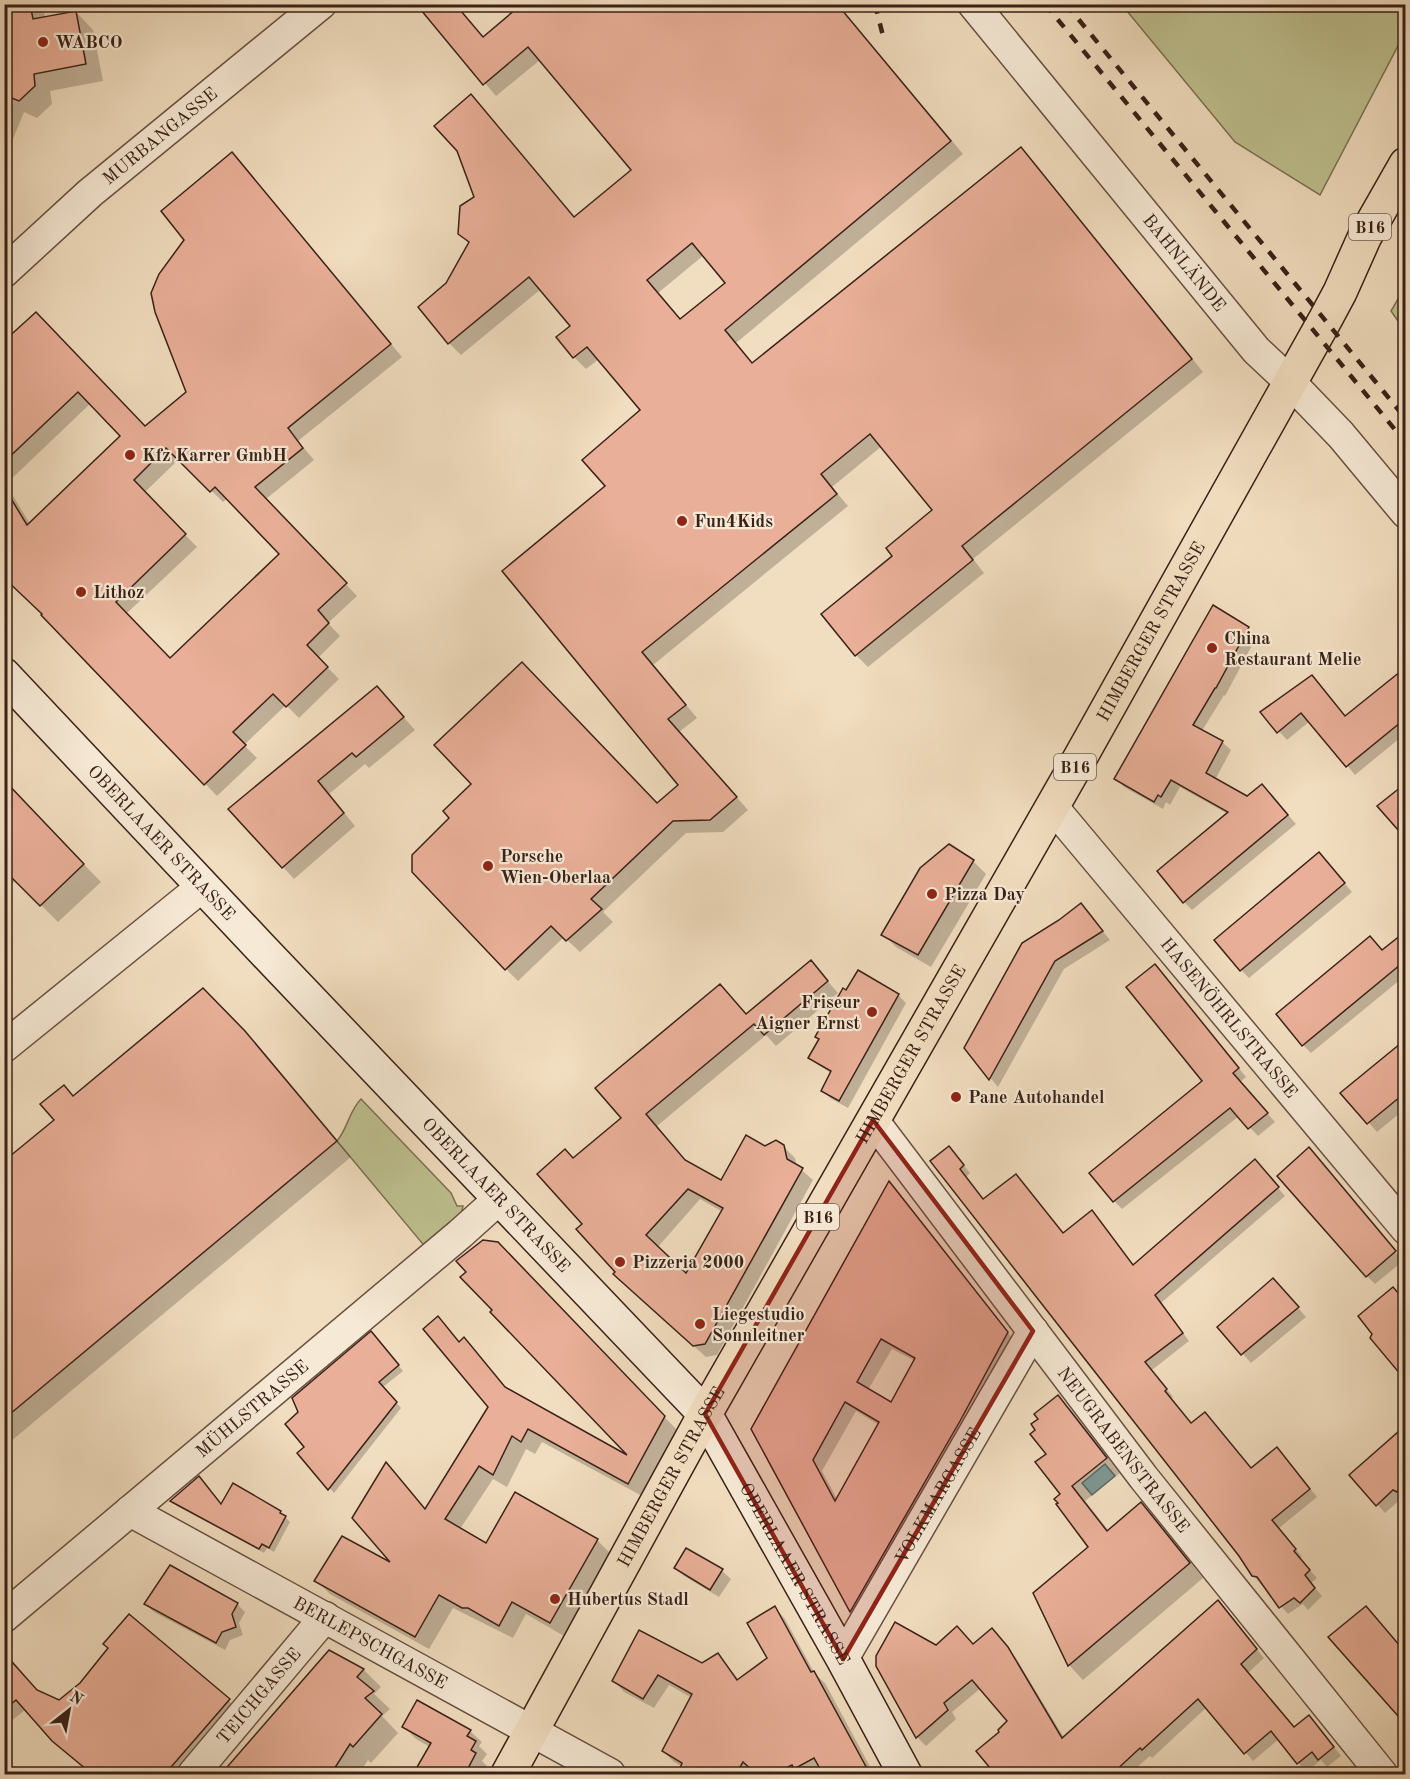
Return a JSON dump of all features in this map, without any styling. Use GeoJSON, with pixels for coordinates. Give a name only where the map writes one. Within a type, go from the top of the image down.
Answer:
{"type":"FeatureCollection","features":[{"type":"Feature","properties":{"kind":"main road","name":"HIMBERGER STRASSE"},"geometry":{"type":"LineString","coordinates":[[508,1774],[705,1414],[1052,806],[1317,334],[1370,228],[1406,164]]}},
{"type":"Feature","properties":{"kind":"main road","name":"OBERLAAER STRASSE"},"geometry":{"type":"LineString","coordinates":[[4,675],[705,1414],[905,1774]]}},
{"type":"Feature","properties":{"kind":"street","name":"MURBANGASSE"},"geometry":{"type":"LineString","coordinates":[[4,272],[90,194],[321,4]]}},
{"type":"Feature","properties":{"kind":"street","name":"BAHNLÄNDE"},"geometry":{"type":"LineString","coordinates":[[973,4],[1256,350],[1341,435],[1406,513]]}},
{"type":"Feature","properties":{"kind":"street","name":"HASENÖHRLSTRASSE"},"geometry":{"type":"LineString","coordinates":[[1052,806],[1406,1229]]}},
{"type":"Feature","properties":{"kind":"street"},"geometry":{"type":"LineString","coordinates":[[4,1047],[203,886]]}},
{"type":"Feature","properties":{"kind":"street","name":"NEUGRABENSTRASSE"},"geometry":{"type":"LineString","coordinates":[[873,1120],[1144,1478],[1382,1774]]}},
{"type":"Feature","properties":{"kind":"street","name":"MÜHLSTRASSE"},"geometry":{"type":"LineString","coordinates":[[4,1617],[451,1242],[499,1199]]}},
{"type":"Feature","properties":{"kind":"street","name":"VOLKMARGASSE"},"geometry":{"type":"LineString","coordinates":[[843,1659],[1033,1331]]}},
{"type":"Feature","properties":{"kind":"street","name":"BERLEPSCHGASSE"},"geometry":{"type":"LineString","coordinates":[[130,1511],[610,1774]]}},
{"type":"Feature","properties":{"kind":"street","name":"TEICHGASSE"},"geometry":{"type":"LineString","coordinates":[[193,1774],[325,1617]]}},
{"type":"Feature","properties":{"kind":"highlighted area"},"geometry":{"type":"Polygon","coordinates":[[[873,1120],[1033,1331],[843,1659],[705,1414],[873,1120]]]}},
{"type":"Feature","properties":{"kind":"green space"},"geometry":{"type":"Polygon","coordinates":[[[1122,5],[1405,5],[1405,38],[1399,44],[1320,195],[1235,142],[1122,5]]]}},
{"type":"Feature","properties":{"kind":"green space"},"geometry":{"type":"Polygon","coordinates":[[[1405,287],[1405,331],[1391,311],[1405,287]]]}},
{"type":"Feature","properties":{"kind":"green space"},"geometry":{"type":"Polygon","coordinates":[[[361,1099],[451,1193],[457,1206],[463,1206],[461,1215],[427,1249],[337,1141],[361,1099]]]}},
{"type":"Feature","properties":{"kind":"water"},"geometry":{"type":"Polygon","coordinates":[[[1105,1464],[1115,1476],[1092,1495],[1082,1483],[1105,1464]]]}},
{"type":"Feature","properties":{"kind":"building","name":"WABCO"},"geometry":{"type":"Polygon","coordinates":[[[4,4],[30,4],[33,19],[76,11],[86,64],[34,74],[35,86],[19,101],[4,95],[4,4]]]}},
{"type":"Feature","properties":{"kind":"building"},"geometry":{"type":"Polygon","coordinates":[[[416,4],[455,4],[483,37],[522,4],[837,4],[951,141],[725,330],[752,363],[1021,147],[1192,359],[962,546],[973,560],[855,656],[821,614],[892,556],[886,548],[932,510],[870,434],[821,474],[837,494],[642,652],[686,705],[668,719],[737,797],[710,820],[673,821],[591,899],[602,909],[566,941],[551,926],[505,970],[412,872],[412,855],[449,818],[443,811],[471,784],[434,745],[522,662],[657,803],[678,785],[502,571],[605,486],[582,460],[640,410],[587,347],[573,358],[556,337],[570,326],[529,277],[448,344],[418,307],[446,283],[469,242],[458,234],[460,206],[474,197],[457,151],[434,126],[471,94],[574,217],[631,170],[528,47],[483,85],[416,4]],[[692,243],[647,280],[680,319],[725,283],[692,243]]]}},
{"type":"Feature","properties":{"kind":"building"},"geometry":{"type":"Polygon","coordinates":[[[232,152],[391,344],[288,428],[303,448],[255,487],[347,583],[318,610],[329,623],[307,645],[328,667],[286,707],[273,694],[233,732],[246,745],[204,785],[42,614],[4,578],[4,487],[27,525],[120,436],[78,392],[4,462],[4,341],[36,312],[145,426],[186,392],[155,312],[151,293],[159,274],[184,240],[161,211],[232,152]],[[166,448],[134,480],[186,534],[116,602],[170,658],[279,554],[215,487],[210,492],[166,448]]]}},
{"type":"Feature","properties":{"kind":"building"},"geometry":{"type":"Polygon","coordinates":[[[1213,605],[1249,627],[1193,725],[1223,741],[1206,773],[1247,796],[1262,784],[1288,815],[1183,903],[1157,871],[1228,812],[1171,780],[1161,797],[1158,795],[1154,802],[1114,779],[1213,605]]]}},
{"type":"Feature","properties":{"kind":"building"},"geometry":{"type":"Polygon","coordinates":[[[1406,667],[1406,718],[1346,767],[1301,713],[1277,733],[1260,712],[1312,675],[1345,716],[1406,667]]]}},
{"type":"Feature","properties":{"kind":"building"},"geometry":{"type":"Polygon","coordinates":[[[377,686],[404,717],[356,757],[352,753],[318,781],[344,813],[282,868],[228,809],[377,686]]]}},
{"type":"Feature","properties":{"kind":"building"},"geometry":{"type":"Polygon","coordinates":[[[4,780],[84,864],[40,906],[4,870],[4,780]]]}},
{"type":"Feature","properties":{"kind":"building"},"geometry":{"type":"Polygon","coordinates":[[[1406,783],[1406,839],[1377,806],[1406,783]]]}},
{"type":"Feature","properties":{"kind":"building"},"geometry":{"type":"Polygon","coordinates":[[[949,844],[974,860],[918,955],[881,935],[920,868],[949,844]]]}},
{"type":"Feature","properties":{"kind":"building"},"geometry":{"type":"Polygon","coordinates":[[[1319,852],[1345,883],[1240,971],[1214,940],[1319,852]]]}},
{"type":"Feature","properties":{"kind":"building"},"geometry":{"type":"Polygon","coordinates":[[[1081,903],[1103,931],[1055,961],[989,1080],[964,1048],[1022,943],[1081,903]]]}},
{"type":"Feature","properties":{"kind":"building"},"geometry":{"type":"Polygon","coordinates":[[[1406,931],[1406,960],[1302,1046],[1276,1014],[1370,936],[1382,950],[1406,931]]]}},
{"type":"Feature","properties":{"kind":"building"},"geometry":{"type":"Polygon","coordinates":[[[811,960],[828,981],[764,1035],[754,1024],[646,1114],[685,1160],[721,1180],[746,1135],[765,1146],[776,1140],[784,1145],[787,1159],[803,1168],[705,1344],[693,1346],[613,1274],[615,1272],[576,1229],[582,1224],[537,1174],[565,1149],[573,1158],[621,1118],[595,1088],[720,984],[746,1014],[811,960]],[[688,1189],[646,1235],[686,1273],[723,1208],[688,1189]]]}},
{"type":"Feature","properties":{"kind":"building"},"geometry":{"type":"Polygon","coordinates":[[[1155,964],[1239,1068],[1233,1073],[1268,1113],[1248,1129],[1230,1108],[1113,1202],[1089,1173],[1202,1081],[1126,987],[1155,964]]]}},
{"type":"Feature","properties":{"kind":"building"},"geometry":{"type":"Polygon","coordinates":[[[858,970],[899,994],[839,1101],[821,1091],[831,1071],[808,1058],[819,1039],[815,1037],[843,988],[846,990],[858,970]]]}},
{"type":"Feature","properties":{"kind":"building"},"geometry":{"type":"Polygon","coordinates":[[[203,988],[245,1031],[337,1141],[4,1419],[4,1161],[54,1120],[40,1104],[64,1085],[73,1096],[203,988]]]}},
{"type":"Feature","properties":{"kind":"building"},"geometry":{"type":"Polygon","coordinates":[[[1406,1039],[1406,1092],[1367,1124],[1340,1093],[1406,1039]]]}},
{"type":"Feature","properties":{"kind":"building"},"geometry":{"type":"Polygon","coordinates":[[[949,1146],[964,1165],[960,1169],[983,1199],[1016,1174],[1063,1233],[1092,1210],[1133,1265],[1255,1159],[1279,1187],[1155,1295],[1183,1333],[1145,1362],[1191,1423],[1205,1412],[1251,1468],[1277,1447],[1310,1489],[1272,1520],[1310,1570],[1305,1575],[1315,1588],[1300,1603],[1294,1598],[1279,1608],[1257,1577],[1252,1576],[1239,1556],[930,1161],[949,1146]]]}},
{"type":"Feature","properties":{"kind":"building"},"geometry":{"type":"Polygon","coordinates":[[[1309,1147],[1396,1251],[1366,1277],[1277,1176],[1309,1147]]]}},
{"type":"Feature","properties":{"kind":"building"},"geometry":{"type":"Polygon","coordinates":[[[889,1181],[1008,1332],[960,1421],[850,1612],[751,1429],[889,1181]],[[881,1339],[857,1382],[891,1402],[915,1358],[881,1339]],[[845,1402],[813,1460],[835,1501],[879,1422],[845,1402]]]}},
{"type":"Feature","properties":{"kind":"building"},"geometry":{"type":"Polygon","coordinates":[[[483,1240],[498,1242],[665,1416],[628,1484],[528,1429],[521,1442],[512,1436],[493,1475],[479,1466],[445,1519],[486,1543],[515,1492],[598,1539],[550,1623],[512,1602],[499,1626],[439,1595],[415,1637],[314,1581],[342,1536],[390,1562],[352,1518],[386,1462],[425,1509],[488,1407],[423,1329],[438,1316],[459,1342],[464,1337],[505,1387],[627,1455],[490,1312],[492,1310],[460,1277],[466,1272],[456,1261],[483,1240]]]}},
{"type":"Feature","properties":{"kind":"building"},"geometry":{"type":"Polygon","coordinates":[[[1273,1278],[1299,1307],[1241,1355],[1217,1327],[1273,1278]]]}},
{"type":"Feature","properties":{"kind":"building"},"geometry":{"type":"Polygon","coordinates":[[[1393,1287],[1406,1302],[1406,1381],[1370,1338],[1372,1334],[1358,1316],[1393,1287]]]}},
{"type":"Feature","properties":{"kind":"building"},"geometry":{"type":"Polygon","coordinates":[[[371,1331],[399,1365],[379,1382],[397,1402],[328,1490],[297,1453],[304,1447],[285,1424],[298,1412],[292,1398],[371,1331]]]}},
{"type":"Feature","properties":{"kind":"building"},"geometry":{"type":"Polygon","coordinates":[[[1058,1395],[1107,1458],[1072,1486],[1107,1531],[1141,1502],[1190,1563],[1068,1666],[1033,1593],[1088,1547],[1056,1504],[1058,1503],[1054,1499],[1060,1494],[1035,1462],[1046,1454],[1030,1434],[1035,1430],[1031,1424],[1038,1419],[1034,1414],[1058,1395]]]}},
{"type":"Feature","properties":{"kind":"building"},"geometry":{"type":"Polygon","coordinates":[[[1406,1425],[1406,1479],[1397,1492],[1393,1490],[1376,1506],[1349,1475],[1406,1425]]]}},
{"type":"Feature","properties":{"kind":"building"},"geometry":{"type":"Polygon","coordinates":[[[199,1476],[221,1504],[233,1483],[286,1516],[269,1548],[262,1544],[259,1549],[170,1501],[199,1476]]]}},
{"type":"Feature","properties":{"kind":"building"},"geometry":{"type":"Polygon","coordinates":[[[686,1548],[723,1569],[710,1590],[674,1568],[686,1548]]]}},
{"type":"Feature","properties":{"kind":"building"},"geometry":{"type":"Polygon","coordinates":[[[170,1565],[238,1603],[232,1614],[236,1627],[222,1632],[216,1643],[144,1604],[170,1565]]]}},
{"type":"Feature","properties":{"kind":"building"},"geometry":{"type":"Polygon","coordinates":[[[1218,1600],[1257,1649],[1241,1664],[1294,1727],[1309,1715],[1334,1747],[1318,1760],[1312,1752],[1297,1764],[1271,1731],[1244,1754],[1198,1699],[1112,1774],[995,1774],[976,1751],[999,1732],[998,1730],[1007,1721],[972,1680],[944,1703],[948,1710],[916,1738],[876,1666],[876,1656],[895,1622],[936,1645],[957,1626],[973,1644],[992,1628],[1008,1647],[1062,1738],[1218,1600]]]}},
{"type":"Feature","properties":{"kind":"building"},"geometry":{"type":"Polygon","coordinates":[[[775,1606],[811,1672],[814,1671],[870,1774],[823,1774],[814,1758],[794,1769],[792,1765],[773,1774],[756,1774],[743,1762],[736,1774],[678,1774],[682,1763],[662,1751],[692,1694],[658,1675],[643,1699],[612,1681],[639,1630],[702,1663],[718,1653],[737,1680],[767,1658],[747,1623],[775,1606]]]}},
{"type":"Feature","properties":{"kind":"building"},"geometry":{"type":"Polygon","coordinates":[[[1366,1606],[1406,1653],[1406,1725],[1328,1637],[1366,1606]]]}},
{"type":"Feature","properties":{"kind":"building"},"geometry":{"type":"Polygon","coordinates":[[[129,1614],[230,1699],[165,1774],[92,1774],[52,1741],[16,1700],[4,1710],[4,1653],[37,1690],[59,1700],[80,1683],[108,1648],[103,1644],[129,1614]]]}},
{"type":"Feature","properties":{"kind":"building"},"geometry":{"type":"Polygon","coordinates":[[[329,1650],[364,1669],[357,1677],[374,1691],[365,1698],[382,1714],[353,1747],[350,1744],[331,1774],[221,1774],[329,1650]]]}},
{"type":"Feature","properties":{"kind":"building"},"geometry":{"type":"Polygon","coordinates":[[[417,1700],[471,1730],[467,1736],[476,1741],[471,1750],[476,1753],[465,1774],[413,1774],[431,1743],[402,1727],[417,1700]]]}},
{"type":"Feature","properties":{"kind":"railway"},"geometry":{"type":"LineString","coordinates":[[875,4],[884,40]]}},
{"type":"Feature","properties":{"kind":"railway"},"geometry":{"type":"LineString","coordinates":[[1045,4],[1406,443]]}},
{"type":"Feature","properties":{"kind":"railway"},"geometry":{"type":"LineString","coordinates":[[1066,4],[1406,419]]}},
{"type":"Feature","properties":{"kind":"place","name":"WABCO"},"geometry":{"type":"Point","coordinates":[43,42]}},
{"type":"Feature","properties":{"kind":"place","name":"Kfz Karrer GmbH"},"geometry":{"type":"Point","coordinates":[130,455]}},
{"type":"Feature","properties":{"kind":"place","name":"Fun4Kids"},"geometry":{"type":"Point","coordinates":[682,521]}},
{"type":"Feature","properties":{"kind":"place","name":"Lithoz"},"geometry":{"type":"Point","coordinates":[81,592]}},
{"type":"Feature","properties":{"kind":"place","name":"China Restaurant Melie"},"geometry":{"type":"Point","coordinates":[1212,648]}},
{"type":"Feature","properties":{"kind":"place","name":"Porsche Wien-Oberlaa"},"geometry":{"type":"Point","coordinates":[488,866]}},
{"type":"Feature","properties":{"kind":"place","name":"Pizza Day"},"geometry":{"type":"Point","coordinates":[932,894]}},
{"type":"Feature","properties":{"kind":"place","name":"Friseur Aigner Ernst"},"geometry":{"type":"Point","coordinates":[872,1012]}},
{"type":"Feature","properties":{"kind":"place","name":"Pane Autohandel"},"geometry":{"type":"Point","coordinates":[956,1097]}},
{"type":"Feature","properties":{"kind":"place","name":"Pizzeria 2000"},"geometry":{"type":"Point","coordinates":[620,1262]}},
{"type":"Feature","properties":{"kind":"place","name":"Liegestudio Sonnleitner"},"geometry":{"type":"Point","coordinates":[700,1324]}},
{"type":"Feature","properties":{"kind":"place","name":"Hubertus Stadl"},"geometry":{"type":"Point","coordinates":[555,1599]}}]}
